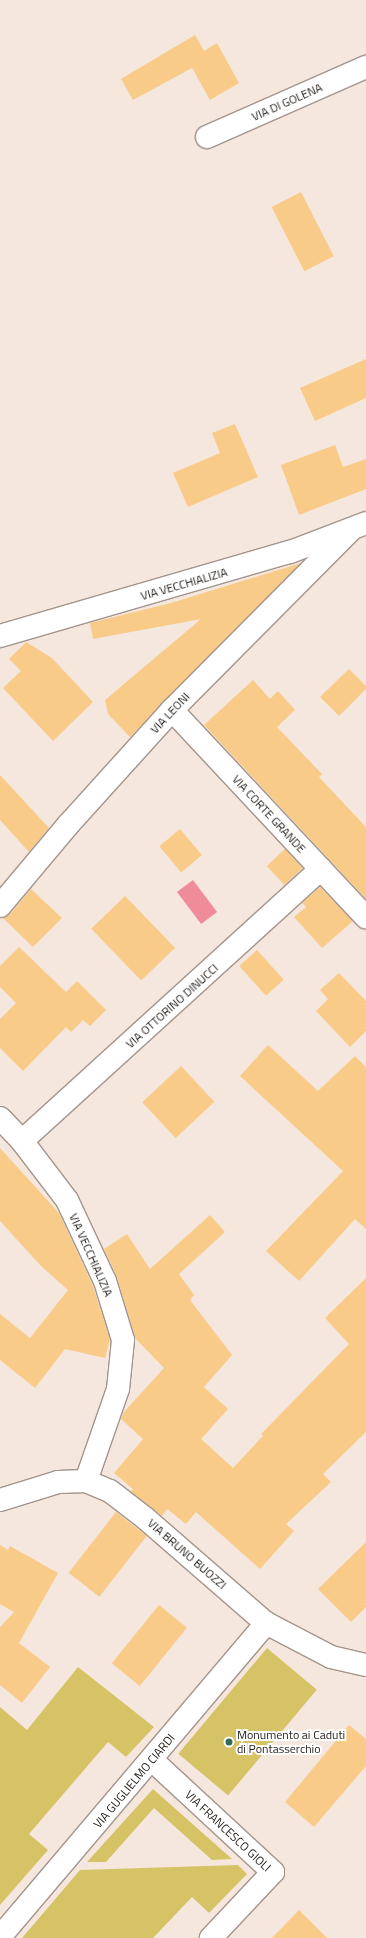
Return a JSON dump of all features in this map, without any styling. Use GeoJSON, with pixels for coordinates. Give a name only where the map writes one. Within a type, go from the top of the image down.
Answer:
{"type":"FeatureCollection","features":[{"type":"Feature","properties":{"kind":"street","name":"VIA DI GOLENA"},"geometry":{"type":"LineString","coordinates":[[207,137],[366,67]]}},
{"type":"Feature","properties":{"kind":"street","name":"VIA VECCHIALIZIA"},"geometry":{"type":"LineString","coordinates":[[0,636],[174,587],[359,527]]}},
{"type":"Feature","properties":{"kind":"street","name":"VIA LEONI"},"geometry":{"type":"LineString","coordinates":[[0,906],[68,825],[172,710],[359,527]]}},
{"type":"Feature","properties":{"kind":"street","name":"VIA CORTE GRANDE"},"geometry":{"type":"LineString","coordinates":[[172,710],[366,918]]}},
{"type":"Feature","properties":{"kind":"street","name":"VIA OTTORINO DINUCCI"},"geometry":{"type":"LineString","coordinates":[[22,1141],[321,869]]}},
{"type":"Feature","properties":{"kind":"street","name":"VIA VECCHIALIZIA"},"geometry":{"type":"LineString","coordinates":[[0,1118],[22,1141],[66,1200],[105,1281],[123,1340],[118,1389],[86,1480]]}},
{"type":"Feature","properties":{"kind":"street","name":"VIA BRUNO BUOZZI"},"geometry":{"type":"LineString","coordinates":[[0,1500],[58,1482],[86,1480],[110,1491],[145,1518],[266,1623],[331,1658],[366,1665]]}},
{"type":"Feature","properties":{"kind":"street","name":"VIA GUGLIELMO CIARDI"},"geometry":{"type":"LineString","coordinates":[[0,1937],[152,1760],[266,1623]]}},
{"type":"Feature","properties":{"kind":"street","name":"VIA FRANCESCO GIOLI"},"geometry":{"type":"LineString","coordinates":[[152,1760],[273,1872],[211,1938]]}},
{"type":"Feature","properties":{"kind":"shaded area"},"geometry":{"type":"Polygon","coordinates":[[[193,880],[217,912],[201,924],[177,892],[193,880]]]}},
{"type":"Feature","properties":{"kind":"shaded area"},"geometry":{"type":"Polygon","coordinates":[[[267,1648],[317,1690],[228,1795],[178,1754],[267,1648]]]}},
{"type":"Feature","properties":{"kind":"shaded area"},"geometry":{"type":"Polygon","coordinates":[[[78,1667],[154,1727],[126,1757],[108,1742],[29,1834],[48,1850],[0,1905],[0,1707],[27,1730],[78,1667]]]}},
{"type":"Feature","properties":{"kind":"shaded area"},"geometry":{"type":"Polygon","coordinates":[[[153,1789],[232,1859],[212,1860],[154,1808],[106,1862],[87,1862],[153,1789]]]}},
{"type":"Feature","properties":{"kind":"shaded area"},"geometry":{"type":"Polygon","coordinates":[[[238,1865],[247,1874],[209,1913],[192,1897],[153,1938],[22,1938],[80,1870],[238,1865]]]}},
{"type":"Feature","properties":{"kind":"building"},"geometry":{"type":"Polygon","coordinates":[[[195,35],[204,51],[217,43],[239,83],[210,100],[192,68],[133,100],[121,79],[195,35]]]}},
{"type":"Feature","properties":{"kind":"building"},"geometry":{"type":"Polygon","coordinates":[[[301,192],[334,256],[304,271],[272,207],[301,192]]]}},
{"type":"Feature","properties":{"kind":"building"},"geometry":{"type":"Polygon","coordinates":[[[366,359],[366,398],[315,421],[300,388],[366,359]]]}},
{"type":"Feature","properties":{"kind":"building"},"geometry":{"type":"Polygon","coordinates":[[[235,424],[258,477],[188,507],[173,473],[220,453],[212,433],[235,424]]]}},
{"type":"Feature","properties":{"kind":"building"},"geometry":{"type":"Polygon","coordinates":[[[335,445],[343,467],[366,459],[366,489],[299,515],[281,465],[335,445]]]}},
{"type":"Feature","properties":{"kind":"building"},"geometry":{"type":"Polygon","coordinates":[[[301,563],[130,737],[108,714],[105,700],[201,619],[93,639],[90,623],[171,603],[301,563]]]}},
{"type":"Feature","properties":{"kind":"building"},"geometry":{"type":"Polygon","coordinates":[[[26,642],[52,658],[93,702],[53,741],[3,688],[21,671],[9,659],[26,642]]]}},
{"type":"Feature","properties":{"kind":"building"},"geometry":{"type":"Polygon","coordinates":[[[349,669],[366,686],[366,689],[339,716],[320,697],[349,669]]]}},
{"type":"Feature","properties":{"kind":"building"},"geometry":{"type":"Polygon","coordinates":[[[253,680],[270,699],[278,691],[295,710],[277,727],[322,774],[319,777],[366,827],[366,899],[204,725],[253,680]]]}},
{"type":"Feature","properties":{"kind":"building"},"geometry":{"type":"Polygon","coordinates":[[[0,775],[49,828],[29,852],[0,820],[0,775]]]}},
{"type":"Feature","properties":{"kind":"building"},"geometry":{"type":"Polygon","coordinates":[[[180,829],[202,855],[181,872],[159,846],[180,829]]]}},
{"type":"Feature","properties":{"kind":"building"},"geometry":{"type":"Polygon","coordinates":[[[285,849],[303,868],[284,885],[267,866],[285,849]]]}},
{"type":"Feature","properties":{"kind":"building"},"geometry":{"type":"Polygon","coordinates":[[[320,887],[353,921],[322,948],[294,917],[306,907],[302,903],[320,887]]]}},
{"type":"Feature","properties":{"kind":"building"},"geometry":{"type":"Polygon","coordinates":[[[31,889],[62,918],[33,947],[3,918],[10,914],[31,889]]]}},
{"type":"Feature","properties":{"kind":"building"},"geometry":{"type":"Polygon","coordinates":[[[125,896],[175,948],[141,980],[91,929],[125,896]]]}},
{"type":"Feature","properties":{"kind":"building"},"geometry":{"type":"Polygon","coordinates":[[[19,947],[66,992],[77,981],[106,1010],[90,1026],[83,1020],[71,1032],[66,1027],[23,1071],[0,1048],[0,1019],[16,1003],[0,987],[0,966],[19,947]]]}},
{"type":"Feature","properties":{"kind":"building"},"geometry":{"type":"Polygon","coordinates":[[[257,950],[284,980],[266,996],[239,966],[257,950]]]}},
{"type":"Feature","properties":{"kind":"building"},"geometry":{"type":"Polygon","coordinates":[[[339,973],[366,1001],[366,1031],[350,1047],[316,1011],[328,999],[320,990],[339,973]]]}},
{"type":"Feature","properties":{"kind":"building"},"geometry":{"type":"Polygon","coordinates":[[[268,1045],[318,1091],[355,1056],[366,1067],[366,1229],[355,1219],[299,1281],[266,1251],[343,1171],[240,1076],[268,1045]]]}},
{"type":"Feature","properties":{"kind":"building"},"geometry":{"type":"Polygon","coordinates":[[[181,1066],[214,1102],[176,1138],[142,1102],[181,1066]]]}},
{"type":"Feature","properties":{"kind":"building"},"geometry":{"type":"Polygon","coordinates":[[[0,1148],[59,1213],[93,1286],[110,1339],[105,1358],[65,1349],[35,1388],[0,1360],[0,1314],[30,1338],[68,1290],[41,1266],[0,1221],[0,1148]]]}},
{"type":"Feature","properties":{"kind":"building"},"geometry":{"type":"Polygon","coordinates":[[[210,1215],[225,1232],[179,1274],[194,1295],[190,1300],[232,1355],[204,1387],[228,1409],[201,1439],[233,1468],[263,1436],[261,1434],[349,1344],[325,1318],[366,1278],[366,1432],[323,1474],[331,1482],[286,1524],[294,1531],[260,1569],[196,1512],[186,1524],[167,1509],[162,1516],[131,1492],[133,1489],[114,1473],[143,1439],[121,1419],[123,1413],[164,1368],[135,1338],[117,1277],[104,1249],[127,1234],[150,1269],[210,1215]]]}},
{"type":"Feature","properties":{"kind":"building"},"geometry":{"type":"Polygon","coordinates":[[[116,1512],[147,1536],[99,1597],[69,1573],[116,1512]]]}},
{"type":"Feature","properties":{"kind":"building"},"geometry":{"type":"Polygon","coordinates":[[[366,1542],[366,1607],[351,1622],[318,1589],[366,1542]]]}},
{"type":"Feature","properties":{"kind":"building"},"geometry":{"type":"Polygon","coordinates":[[[0,1545],[8,1550],[10,1546],[58,1573],[19,1643],[50,1667],[22,1703],[0,1685],[0,1627],[14,1612],[0,1604],[0,1545]]]}},
{"type":"Feature","properties":{"kind":"building"},"geometry":{"type":"Polygon","coordinates":[[[159,1605],[187,1628],[140,1686],[112,1663],[159,1605]]]}},
{"type":"Feature","properties":{"kind":"building"},"geometry":{"type":"Polygon","coordinates":[[[349,1725],[366,1739],[366,1766],[314,1827],[285,1802],[349,1725]]]}},
{"type":"Feature","properties":{"kind":"building"},"geometry":{"type":"Polygon","coordinates":[[[299,1910],[327,1938],[272,1938],[299,1910]]]}},
{"type":"Feature","properties":{"kind":"place","name":"Monumento ai Caduti di Pontasserchio"},"geometry":{"type":"Point","coordinates":[229,1742]}}]}
